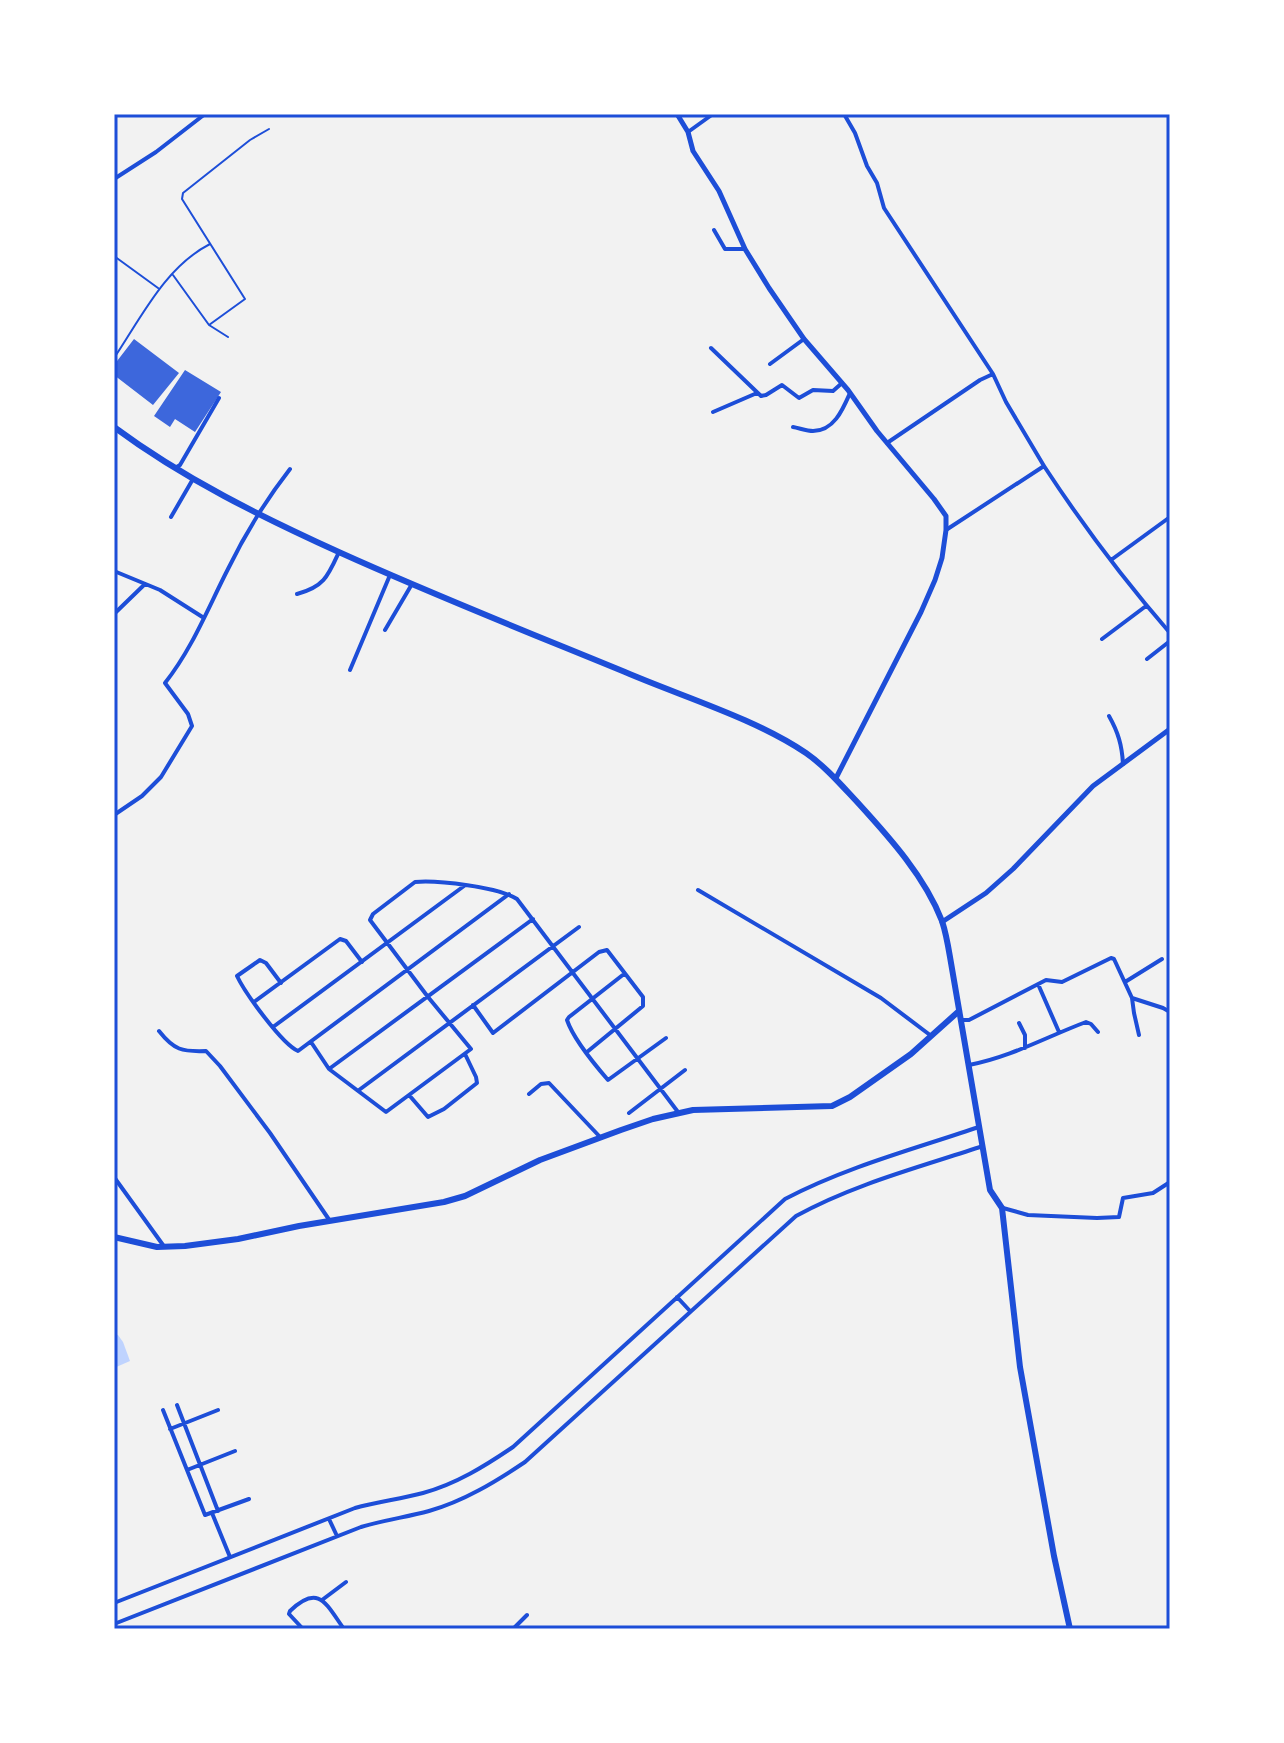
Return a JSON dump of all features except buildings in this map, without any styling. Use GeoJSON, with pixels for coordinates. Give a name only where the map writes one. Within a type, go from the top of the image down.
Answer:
{"type":"FeatureCollection","features":[{"type":"Feature","properties":{"kind":"main road"},"geometry":{"type":"LineString","coordinates":[[114,427],[193,479],[339,552],[770,732],[809,755],[836,778],[897,848],[922,884],[942,922],[950,957],[990,1190],[1002,1208],[1020,1367],[1070,1629]]}},
{"type":"Feature","properties":{"kind":"main road"},"geometry":{"type":"LineString","coordinates":[[114,1237],[165,1247],[238,1239],[456,1199],[540,1160],[678,1113],[832,1106],[911,1054],[959,1011]]}},
{"type":"Feature","properties":{"kind":"street"},"geometry":{"type":"LineString","coordinates":[[114,179],[156,152],[205,114]]}},
{"type":"Feature","properties":{"kind":"street"},"geometry":{"type":"LineString","coordinates":[[677,114],[688,132],[693,151],[719,191],[745,249],[769,288],[804,339],[946,516],[939,569],[921,612],[836,778]]}},
{"type":"Feature","properties":{"kind":"street"},"geometry":{"type":"LineString","coordinates":[[688,132],[713,114]]}},
{"type":"Feature","properties":{"kind":"street"},"geometry":{"type":"LineString","coordinates":[[846,115],[877,183],[884,208],[993,374],[1044,466],[1111,560],[1170,633]]}},
{"type":"Feature","properties":{"kind":"street"},"geometry":{"type":"LineString","coordinates":[[714,230],[725,249],[745,249]]}},
{"type":"Feature","properties":{"kind":"street"},"geometry":{"type":"LineString","coordinates":[[770,364],[804,339]]}},
{"type":"Feature","properties":{"kind":"street"},"geometry":{"type":"LineString","coordinates":[[711,348],[757,393],[764,396],[782,385],[799,398],[815,390],[833,391],[842,383]]}},
{"type":"Feature","properties":{"kind":"street"},"geometry":{"type":"LineString","coordinates":[[887,443],[993,374]]}},
{"type":"Feature","properties":{"kind":"street"},"geometry":{"type":"LineString","coordinates":[[713,412],[757,393]]}},
{"type":"Feature","properties":{"kind":"street"},"geometry":{"type":"LineString","coordinates":[[793,427],[813,431],[830,424],[850,393]]}},
{"type":"Feature","properties":{"kind":"street"},"geometry":{"type":"LineString","coordinates":[[175,468],[180,465],[219,398]]}},
{"type":"Feature","properties":{"kind":"street"},"geometry":{"type":"LineString","coordinates":[[946,530],[1044,466]]}},
{"type":"Feature","properties":{"kind":"street"},"geometry":{"type":"LineString","coordinates":[[114,815],[142,796],[161,777],[192,726],[188,714],[165,683],[192,643],[258,513],[290,469]]}},
{"type":"Feature","properties":{"kind":"street"},"geometry":{"type":"LineString","coordinates":[[171,517],[193,479]]}},
{"type":"Feature","properties":{"kind":"street"},"geometry":{"type":"LineString","coordinates":[[1111,560],[1170,517]]}},
{"type":"Feature","properties":{"kind":"street"},"geometry":{"type":"LineString","coordinates":[[297,594],[320,585],[339,552]]}},
{"type":"Feature","properties":{"kind":"street"},"geometry":{"type":"LineString","coordinates":[[114,571],[160,590],[204,618]]}},
{"type":"Feature","properties":{"kind":"street"},"geometry":{"type":"LineString","coordinates":[[350,670],[390,575]]}},
{"type":"Feature","properties":{"kind":"street"},"geometry":{"type":"LineString","coordinates":[[114,614],[145,584]]}},
{"type":"Feature","properties":{"kind":"street"},"geometry":{"type":"LineString","coordinates":[[385,630],[412,584]]}},
{"type":"Feature","properties":{"kind":"street"},"geometry":{"type":"LineString","coordinates":[[1102,639],[1146,606]]}},
{"type":"Feature","properties":{"kind":"street"},"geometry":{"type":"LineString","coordinates":[[1147,659],[1170,641]]}},
{"type":"Feature","properties":{"kind":"street"},"geometry":{"type":"LineString","coordinates":[[1109,716],[1122,745],[1123,764]]}},
{"type":"Feature","properties":{"kind":"street"},"geometry":{"type":"LineString","coordinates":[[942,922],[996,885],[1093,786],[1170,729]]}},
{"type":"Feature","properties":{"kind":"street"},"geometry":{"type":"LineString","coordinates":[[311,1042],[329,1069],[386,1112],[465,1054],[471,1049],[370,920],[373,914],[415,882],[509,894],[533,919],[678,1113]]}},
{"type":"Feature","properties":{"kind":"street"},"geometry":{"type":"LineString","coordinates":[[273,1027],[464,886]]}},
{"type":"Feature","properties":{"kind":"street"},"geometry":{"type":"LineString","coordinates":[[698,890],[881,998],[932,1037]]}},
{"type":"Feature","properties":{"kind":"street"},"geometry":{"type":"LineString","coordinates":[[281,983],[266,963],[260,960],[237,977],[273,1027],[296,1051],[509,894]]}},
{"type":"Feature","properties":{"kind":"street"},"geometry":{"type":"LineString","coordinates":[[329,1069],[533,919]]}},
{"type":"Feature","properties":{"kind":"street"},"geometry":{"type":"LineString","coordinates":[[358,1090],[579,927]]}},
{"type":"Feature","properties":{"kind":"street"},"geometry":{"type":"LineString","coordinates":[[254,1002],[340,939],[346,941],[362,962]]}},
{"type":"Feature","properties":{"kind":"street"},"geometry":{"type":"LineString","coordinates":[[473,1005],[493,1033],[607,950],[644,1001],[643,1006],[587,1052]]}},
{"type":"Feature","properties":{"kind":"street"},"geometry":{"type":"LineString","coordinates":[[961,1020],[969,1020],[1046,980],[1062,982],[1111,958],[1132,998],[1139,1035]]}},
{"type":"Feature","properties":{"kind":"street"},"geometry":{"type":"LineString","coordinates":[[1125,982],[1162,959]]}},
{"type":"Feature","properties":{"kind":"street"},"geometry":{"type":"LineString","coordinates":[[624,974],[572,1013],[567,1020],[569,1025],[608,1080],[666,1038]]}},
{"type":"Feature","properties":{"kind":"street"},"geometry":{"type":"LineString","coordinates":[[1038,984],[1059,1032]]}},
{"type":"Feature","properties":{"kind":"street"},"geometry":{"type":"LineString","coordinates":[[1132,998],[1170,1012]]}},
{"type":"Feature","properties":{"kind":"street"},"geometry":{"type":"LineString","coordinates":[[969,1065],[993,1061],[1086,1022],[1098,1032]]}},
{"type":"Feature","properties":{"kind":"street"},"geometry":{"type":"LineString","coordinates":[[1019,1023],[1025,1035],[1025,1048]]}},
{"type":"Feature","properties":{"kind":"street"},"geometry":{"type":"LineString","coordinates":[[159,1031],[177,1049],[206,1051],[220,1066],[330,1221]]}},
{"type":"Feature","properties":{"kind":"street"},"geometry":{"type":"LineString","coordinates":[[409,1095],[428,1117],[444,1109],[477,1083],[465,1054]]}},
{"type":"Feature","properties":{"kind":"street"},"geometry":{"type":"LineString","coordinates":[[629,1113],[685,1070]]}},
{"type":"Feature","properties":{"kind":"street"},"geometry":{"type":"LineString","coordinates":[[529,1094],[541,1084],[549,1083],[601,1138]]}},
{"type":"Feature","properties":{"kind":"street"},"geometry":{"type":"LineString","coordinates":[[114,1603],[370,1504],[424,1492],[458,1480],[488,1464],[513,1447],[785,1199],[840,1174],[979,1127]]}},
{"type":"Feature","properties":{"kind":"street"},"geometry":{"type":"LineString","coordinates":[[114,1624],[361,1527],[429,1511],[498,1481],[525,1462],[796,1216],[847,1192],[983,1146]]}},
{"type":"Feature","properties":{"kind":"street"},"geometry":{"type":"LineString","coordinates":[[114,1177],[165,1247]]}},
{"type":"Feature","properties":{"kind":"street"},"geometry":{"type":"LineString","coordinates":[[1002,1208],[1028,1215],[1119,1217],[1123,1198],[1153,1193],[1170,1182]]}},
{"type":"Feature","properties":{"kind":"street"},"geometry":{"type":"LineString","coordinates":[[677,1297],[690,1311]]}},
{"type":"Feature","properties":{"kind":"street"},"geometry":{"type":"LineString","coordinates":[[177,1405],[218,1511]]}},
{"type":"Feature","properties":{"kind":"street"},"geometry":{"type":"LineString","coordinates":[[163,1410],[203,1513],[206,1515],[249,1499]]}},
{"type":"Feature","properties":{"kind":"street"},"geometry":{"type":"LineString","coordinates":[[170,1429],[218,1410]]}},
{"type":"Feature","properties":{"kind":"street"},"geometry":{"type":"LineString","coordinates":[[187,1470],[235,1451]]}},
{"type":"Feature","properties":{"kind":"street"},"geometry":{"type":"LineString","coordinates":[[212,1513],[230,1557]]}},
{"type":"Feature","properties":{"kind":"street"},"geometry":{"type":"LineString","coordinates":[[329,1519],[337,1536]]}},
{"type":"Feature","properties":{"kind":"street"},"geometry":{"type":"LineString","coordinates":[[322,1600],[346,1582]]}},
{"type":"Feature","properties":{"kind":"street"},"geometry":{"type":"LineString","coordinates":[[303,1629],[289,1614],[292,1608],[310,1598],[319,1597],[344,1629]]}},
{"type":"Feature","properties":{"kind":"street"},"geometry":{"type":"LineString","coordinates":[[513,1629],[527,1615]]}},
{"type":"Feature","properties":{"kind":"lane"},"geometry":{"type":"LineString","coordinates":[[209,325],[245,299],[182,199],[183,193],[250,140],[269,129]]}},
{"type":"Feature","properties":{"kind":"lane"},"geometry":{"type":"LineString","coordinates":[[114,358],[172,274],[185,259],[210,244]]}},
{"type":"Feature","properties":{"kind":"lane"},"geometry":{"type":"LineString","coordinates":[[114,256],[160,290]]}},
{"type":"Feature","properties":{"kind":"lane"},"geometry":{"type":"LineString","coordinates":[[172,274],[209,325],[228,337]]}},
{"type":"Feature","properties":{"kind":"water"},"geometry":{"type":"Polygon","coordinates":[[[114,1334],[123,1342],[130,1361],[114,1368],[114,1334]]]}}]}
